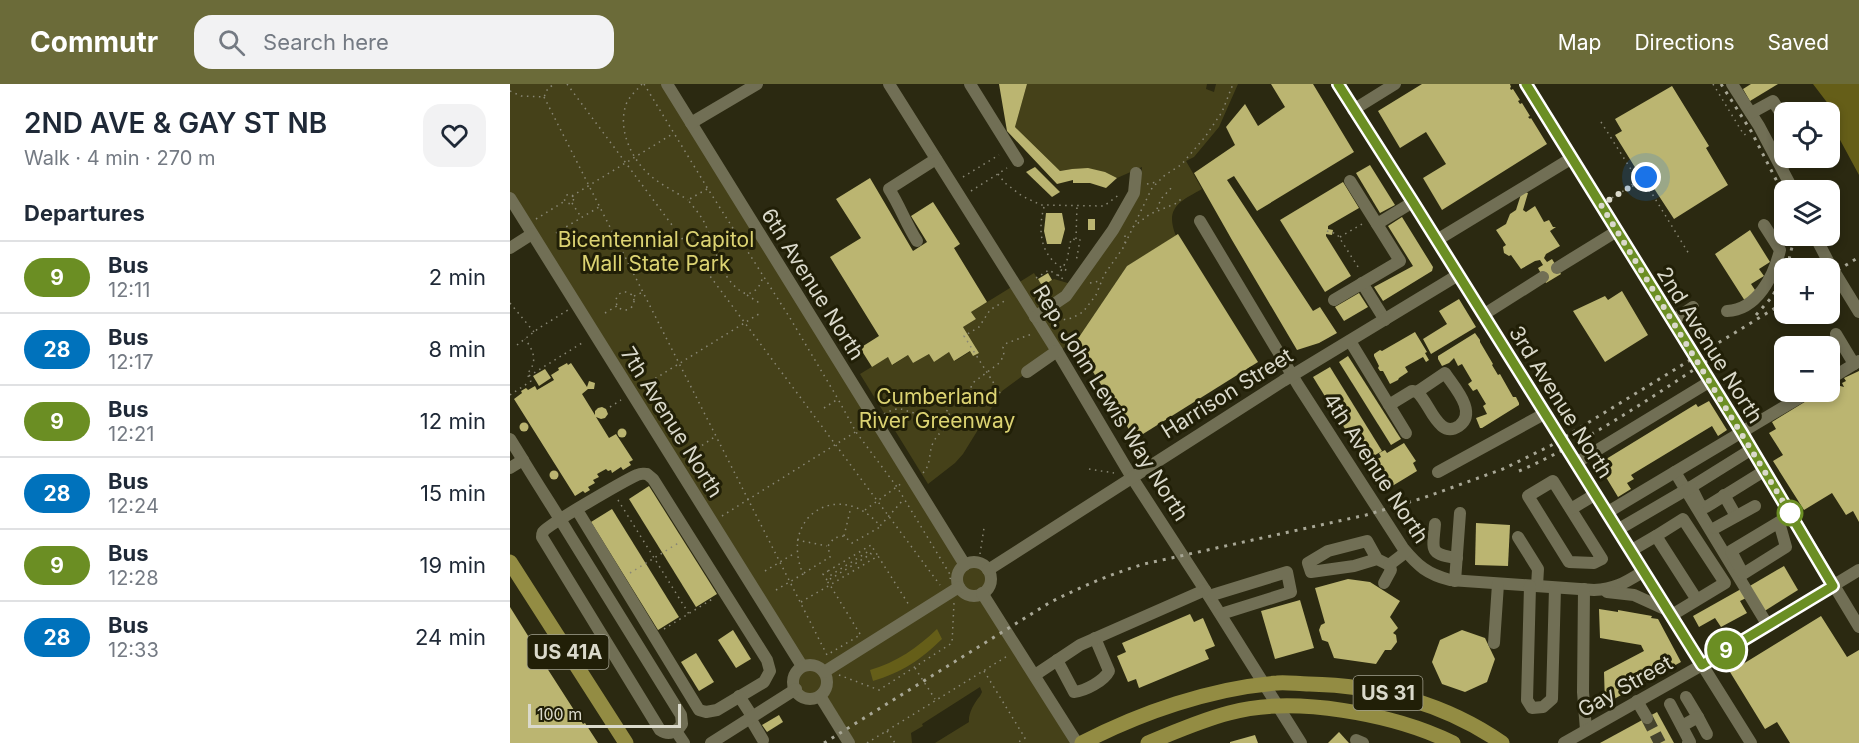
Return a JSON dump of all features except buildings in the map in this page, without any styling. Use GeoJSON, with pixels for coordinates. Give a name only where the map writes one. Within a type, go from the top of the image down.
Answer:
{"type":"FeatureCollection","features":[{"type":"Feature","properties":{"kind":"main road","name":"US 41A"},"geometry":{"type":"LineString","coordinates":[[510,562],[626,743]]}},
{"type":"Feature","properties":{"kind":"main road","name":"US 31"},"geometry":{"type":"LineString","coordinates":[[1079,743],[1165,708],[1202,697],[1278,683],[1324,684],[1375,690],[1422,703],[1464,721],[1502,743]]}},
{"type":"Feature","properties":{"kind":"main road","name":"US 31"},"geometry":{"type":"LineString","coordinates":[[1148,743],[1229,713],[1278,707],[1312,707],[1350,711],[1398,723],[1447,742]]}},
{"type":"Feature","properties":{"kind":"street","name":"6th Avenue North"},"geometry":{"type":"LineString","coordinates":[[667,84],[879,417],[918,491],[965,565]]}},
{"type":"Feature","properties":{"kind":"street"},"geometry":{"type":"LineString","coordinates":[[691,123],[757,84]]}},
{"type":"Feature","properties":{"kind":"street","name":"Rep. John Lewis Way North"},"geometry":{"type":"LineString","coordinates":[[889,84],[1056,351],[1131,476],[1221,614],[1301,743]]}},
{"type":"Feature","properties":{"kind":"street"},"geometry":{"type":"LineString","coordinates":[[970,84],[1018,161]]}},
{"type":"Feature","properties":{"kind":"street","name":"3rd Avenue North"},"geometry":{"type":"LineString","coordinates":[[1338,84],[1751,743]]}},
{"type":"Feature","properties":{"kind":"street"},"geometry":{"type":"LineString","coordinates":[[1353,110],[1395,84]]}},
{"type":"Feature","properties":{"kind":"street","name":"2nd Avenue North"},"geometry":{"type":"LineString","coordinates":[[1526,84],[1741,431],[1859,627]]}},
{"type":"Feature","properties":{"kind":"street"},"geometry":{"type":"LineString","coordinates":[[1732,84],[1774,154]]}},
{"type":"Feature","properties":{"kind":"street"},"geometry":{"type":"LineString","coordinates":[[1751,113],[1773,101],[1774,103]]}},
{"type":"Feature","properties":{"kind":"street"},"geometry":{"type":"LineString","coordinates":[[1437,240],[1572,158]]}},
{"type":"Feature","properties":{"kind":"street"},"geometry":{"type":"LineString","coordinates":[[917,241],[904,221],[902,209],[889,189],[936,159]]}},
{"type":"Feature","properties":{"kind":"street"},"geometry":{"type":"LineString","coordinates":[[1035,317],[1066,296],[1073,274],[1113,230],[1134,193],[1138,179]]}},
{"type":"Feature","properties":{"kind":"street"},"geometry":{"type":"LineString","coordinates":[[1334,300],[1400,261],[1350,181]]}},
{"type":"Feature","properties":{"kind":"street","name":"7th Avenue North"},"geometry":{"type":"LineString","coordinates":[[510,198],[802,666]]}},
{"type":"Feature","properties":{"kind":"street"},"geometry":{"type":"LineString","coordinates":[[1375,221],[1413,202]]}},
{"type":"Feature","properties":{"kind":"street","name":"4th Avenue North"},"geometry":{"type":"LineString","coordinates":[[1200,221],[1293,375],[1406,552],[1432,576],[1455,581],[1589,590],[1619,586],[1644,571]]}},
{"type":"Feature","properties":{"kind":"street"},"geometry":{"type":"LineString","coordinates":[[1727,311],[1738,309],[1755,298],[1774,272],[1780,250],[1764,225]]}},
{"type":"Feature","properties":{"kind":"street"},"geometry":{"type":"LineString","coordinates":[[510,248],[529,230]]}},
{"type":"Feature","properties":{"kind":"street"},"geometry":{"type":"LineString","coordinates":[[1557,268],[1617,231]]}},
{"type":"Feature","properties":{"kind":"street"},"geometry":{"type":"LineString","coordinates":[[1820,246],[1859,312]]}},
{"type":"Feature","properties":{"kind":"street","name":"Harrison Street"},"geometry":{"type":"LineString","coordinates":[[988,570],[1131,476],[1458,275]]}},
{"type":"Feature","properties":{"kind":"street"},"geometry":{"type":"LineString","coordinates":[[1483,315],[1543,277]]}},
{"type":"Feature","properties":{"kind":"street"},"geometry":{"type":"LineString","coordinates":[[1364,282],[1385,320]]}},
{"type":"Feature","properties":{"kind":"street"},"geometry":{"type":"LineString","coordinates":[[1672,321],[1693,307]]}},
{"type":"Feature","properties":{"kind":"street"},"geometry":{"type":"LineString","coordinates":[[1836,334],[1856,362],[1840,372]]}},
{"type":"Feature","properties":{"kind":"street"},"geometry":{"type":"LineString","coordinates":[[1350,341],[1406,433]]}},
{"type":"Feature","properties":{"kind":"street"},"geometry":{"type":"LineString","coordinates":[[1027,372],[1056,351]]}},
{"type":"Feature","properties":{"kind":"street"},"geometry":{"type":"LineString","coordinates":[[1389,405],[1412,391],[1417,392],[1445,373],[1466,405],[1462,424],[1456,429],[1444,428],[1417,392]]}},
{"type":"Feature","properties":{"kind":"street"},"geometry":{"type":"LineString","coordinates":[[1576,463],[1709,382]]}},
{"type":"Feature","properties":{"kind":"street"},"geometry":{"type":"LineString","coordinates":[[1608,512],[1792,402]]}},
{"type":"Feature","properties":{"kind":"street"},"geometry":{"type":"LineString","coordinates":[[1438,472],[1544,414]]}},
{"type":"Feature","properties":{"kind":"street"},"geometry":{"type":"LineString","coordinates":[[510,439],[560,520],[681,715],[682,724],[676,731],[664,733],[658,728],[541,535],[543,531],[560,520],[612,489],[642,473],[650,475],[767,660],[770,668],[764,682],[714,711],[699,710],[577,510]]}},
{"type":"Feature","properties":{"kind":"street"},"geometry":{"type":"LineString","coordinates":[[1619,529],[1752,449]]}},
{"type":"Feature","properties":{"kind":"street"},"geometry":{"type":"LineString","coordinates":[[510,468],[523,460]]}},
{"type":"Feature","properties":{"kind":"street"},"geometry":{"type":"LineString","coordinates":[[1675,472],[1700,505],[1706,507],[1764,471]]}},
{"type":"Feature","properties":{"kind":"street"},"geometry":{"type":"LineString","coordinates":[[1553,481],[1571,509],[1602,559],[1594,563],[1569,562],[1528,496],[1553,481]]}},
{"type":"Feature","properties":{"kind":"street"},"geometry":{"type":"LineString","coordinates":[[1688,488],[1767,624]]}},
{"type":"Feature","properties":{"kind":"street"},"geometry":{"type":"LineString","coordinates":[[1571,509],[1596,494]]}},
{"type":"Feature","properties":{"kind":"street"},"geometry":{"type":"LineString","coordinates":[[1724,495],[1736,516]]}},
{"type":"Feature","properties":{"kind":"street"},"geometry":{"type":"LineString","coordinates":[[1715,528],[1755,506]]}},
{"type":"Feature","properties":{"kind":"street"},"geometry":{"type":"LineString","coordinates":[[1455,581],[1460,513]]}},
{"type":"Feature","properties":{"kind":"street"},"geometry":{"type":"LineString","coordinates":[[1586,730],[1583,692],[1589,590],[1634,596],[1670,613],[1725,583],[1683,519],[1632,550]]}},
{"type":"Feature","properties":{"kind":"street"},"geometry":{"type":"LineString","coordinates":[[1781,520],[1786,547],[1743,574],[1731,551],[1781,520]]}},
{"type":"Feature","properties":{"kind":"street"},"geometry":{"type":"LineString","coordinates":[[1435,524],[1433,549],[1440,556],[1457,558]]}},
{"type":"Feature","properties":{"kind":"street"},"geometry":{"type":"LineString","coordinates":[[1656,536],[1697,600]]}},
{"type":"Feature","properties":{"kind":"street"},"geometry":{"type":"LineString","coordinates":[[1518,537],[1538,569],[1533,586],[1527,700],[1532,708],[1544,708],[1552,699],[1555,588]]}},
{"type":"Feature","properties":{"kind":"street"},"geometry":{"type":"LineString","coordinates":[[1377,559],[1354,566],[1311,572],[1308,563],[1328,551],[1367,541],[1377,559],[1389,565],[1391,570],[1384,583]]}},
{"type":"Feature","properties":{"kind":"street"},"geometry":{"type":"LineString","coordinates":[[1389,565],[1406,552]]}},
{"type":"Feature","properties":{"kind":"street"},"geometry":{"type":"LineString","coordinates":[[977,562],[988,570],[990,582],[982,593],[968,595],[959,587],[957,575],[965,565],[977,562]]}},
{"type":"Feature","properties":{"kind":"street","name":"Gay Street"},"geometry":{"type":"LineString","coordinates":[[1564,743],[1702,665],[1859,570]]}},
{"type":"Feature","properties":{"kind":"street"},"geometry":{"type":"LineString","coordinates":[[1035,675],[1080,645],[1095,638],[1207,593],[1287,572],[1292,592],[1221,614]]}},
{"type":"Feature","properties":{"kind":"street"},"geometry":{"type":"LineString","coordinates":[[1494,643],[1498,584]]}},
{"type":"Feature","properties":{"kind":"street"},"geometry":{"type":"LineString","coordinates":[[824,672],[959,587]]}},
{"type":"Feature","properties":{"kind":"street"},"geometry":{"type":"LineString","coordinates":[[982,593],[1079,743]]}},
{"type":"Feature","properties":{"kind":"street"},"geometry":{"type":"LineString","coordinates":[[1057,660],[1074,692],[1080,692],[1106,677],[1109,671],[1095,638]]}},
{"type":"Feature","properties":{"kind":"street"},"geometry":{"type":"LineString","coordinates":[[802,666],[816,666],[824,672],[827,685],[820,696],[806,698],[795,689],[794,677],[802,666]]}},
{"type":"Feature","properties":{"kind":"street"},"geometry":{"type":"LineString","coordinates":[[711,743],[795,689]]}},
{"type":"Feature","properties":{"kind":"street"},"geometry":{"type":"LineString","coordinates":[[739,696],[763,740]]}},
{"type":"Feature","properties":{"kind":"street"},"geometry":{"type":"LineString","coordinates":[[820,696],[849,743]]}},
{"type":"Feature","properties":{"kind":"street"},"geometry":{"type":"LineString","coordinates":[[1686,697],[1707,734]]}},
{"type":"Feature","properties":{"kind":"street"},"geometry":{"type":"LineString","coordinates":[[1637,701],[1647,718]]}},
{"type":"Feature","properties":{"kind":"street"},"geometry":{"type":"LineString","coordinates":[[1670,704],[1690,742],[1688,743]]}},
{"type":"Feature","properties":{"kind":"street"},"geometry":{"type":"LineString","coordinates":[[1682,726],[1698,717]]}},
{"type":"Feature","properties":{"kind":"street"},"geometry":{"type":"LineString","coordinates":[[676,731],[684,743]]}},
{"type":"Feature","properties":{"kind":"path"},"geometry":{"type":"LineString","coordinates":[[544,97],[548,88],[555,84]]}},
{"type":"Feature","properties":{"kind":"path"},"geometry":{"type":"LineString","coordinates":[[567,84],[947,594]]}},
{"type":"Feature","properties":{"kind":"path"},"geometry":{"type":"LineString","coordinates":[[760,304],[735,286],[717,259],[714,244],[704,222],[688,200],[651,177],[629,147],[624,111],[630,98],[643,84],[763,275],[856,432],[897,487],[951,576],[947,594],[952,643],[879,690],[838,675]]}},
{"type":"Feature","properties":{"kind":"path"},"geometry":{"type":"LineString","coordinates":[[510,91],[521,96],[544,97]]}},
{"type":"Feature","properties":{"kind":"path"},"geometry":{"type":"LineString","coordinates":[[544,97],[827,655],[860,635],[823,574],[871,545],[909,605]]}},
{"type":"Feature","properties":{"kind":"path"},"geometry":{"type":"LineString","coordinates":[[1601,122],[1632,171],[1644,178],[1689,254]]}},
{"type":"Feature","properties":{"kind":"path"},"geometry":{"type":"LineString","coordinates":[[529,230],[565,201],[566,195],[572,196],[674,133]]}},
{"type":"Feature","properties":{"kind":"path"},"geometry":{"type":"LineString","coordinates":[[952,184],[1010,148]]}},
{"type":"Feature","properties":{"kind":"path"},"geometry":{"type":"LineString","coordinates":[[960,197],[1018,161]]}},
{"type":"Feature","properties":{"kind":"path"},"geometry":{"type":"LineString","coordinates":[[1632,171],[1632,185]]}},
{"type":"Feature","properties":{"kind":"path"},"geometry":{"type":"LineString","coordinates":[[998,174],[1005,183],[1022,196],[1038,204],[1104,206],[1120,194]]}},
{"type":"Feature","properties":{"kind":"path"},"geometry":{"type":"LineString","coordinates":[[1601,205],[1644,178]]}},
{"type":"Feature","properties":{"kind":"path"},"geometry":{"type":"LineString","coordinates":[[1138,179],[1158,182]]}},
{"type":"Feature","properties":{"kind":"path"},"geometry":{"type":"LineString","coordinates":[[1632,185],[1646,188],[1649,193],[1652,193]]}},
{"type":"Feature","properties":{"kind":"path"},"geometry":{"type":"LineString","coordinates":[[1157,210],[1161,199],[1172,187]]}},
{"type":"Feature","properties":{"kind":"path"},"geometry":{"type":"LineString","coordinates":[[688,200],[708,189]]}},
{"type":"Feature","properties":{"kind":"path"},"geometry":{"type":"LineString","coordinates":[[572,196],[572,202],[581,218]]}},
{"type":"Feature","properties":{"kind":"path"},"geometry":{"type":"LineString","coordinates":[[1133,227],[1157,210],[1177,203],[1184,197]]}},
{"type":"Feature","properties":{"kind":"path"},"geometry":{"type":"LineString","coordinates":[[565,201],[572,202]]}},
{"type":"Feature","properties":{"kind":"path"},"geometry":{"type":"LineString","coordinates":[[1045,205],[1040,228],[1042,244],[1052,260],[1073,274]]}},
{"type":"Feature","properties":{"kind":"path"},"geometry":{"type":"LineString","coordinates":[[1076,240],[1077,205]]}},
{"type":"Feature","properties":{"kind":"path"},"geometry":{"type":"LineString","coordinates":[[556,233],[600,207]]}},
{"type":"Feature","properties":{"kind":"path"},"geometry":{"type":"LineString","coordinates":[[1340,238],[1375,221]]}},
{"type":"Feature","properties":{"kind":"path"},"geometry":{"type":"LineString","coordinates":[[1125,229],[1125,245]]}},
{"type":"Feature","properties":{"kind":"path"},"geometry":{"type":"LineString","coordinates":[[1327,231],[1337,234],[1340,238],[1364,282]]}},
{"type":"Feature","properties":{"kind":"path"},"geometry":{"type":"LineString","coordinates":[[714,244],[737,234]]}},
{"type":"Feature","properties":{"kind":"path"},"geometry":{"type":"LineString","coordinates":[[1058,276],[1064,269],[1071,239],[1080,240],[1073,274],[1067,280]]}},
{"type":"Feature","properties":{"kind":"path"},"geometry":{"type":"LineString","coordinates":[[1070,251],[1078,253]]}},
{"type":"Feature","properties":{"kind":"path"},"geometry":{"type":"LineString","coordinates":[[1105,265],[1112,262]]}},
{"type":"Feature","properties":{"kind":"path"},"geometry":{"type":"LineString","coordinates":[[744,293],[749,294],[754,291],[761,283],[763,275]]}},
{"type":"Feature","properties":{"kind":"path"},"geometry":{"type":"LineString","coordinates":[[628,292],[633,297],[634,304],[630,309],[624,310],[618,306],[617,298],[620,294],[628,292]]}},
{"type":"Feature","properties":{"kind":"path"},"geometry":{"type":"LineString","coordinates":[[633,297],[643,292]]}},
{"type":"Feature","properties":{"kind":"path"},"geometry":{"type":"LineString","coordinates":[[1000,393],[964,336],[979,327],[990,310],[1006,300]]}},
{"type":"Feature","properties":{"kind":"path"},"geometry":{"type":"LineString","coordinates":[[510,303],[534,332]]}},
{"type":"Feature","properties":{"kind":"path"},"geometry":{"type":"LineString","coordinates":[[517,345],[577,305]]}},
{"type":"Feature","properties":{"kind":"path"},"geometry":{"type":"LineString","coordinates":[[605,313],[618,306]]}},
{"type":"Feature","properties":{"kind":"path"},"geometry":{"type":"LineString","coordinates":[[610,407],[762,312]]}},
{"type":"Feature","properties":{"kind":"path"},"geometry":{"type":"LineString","coordinates":[[510,395],[531,381],[527,374],[533,365],[534,355],[525,339]]}},
{"type":"Feature","properties":{"kind":"path"},"geometry":{"type":"LineString","coordinates":[[529,376],[582,343]]}},
{"type":"Feature","properties":{"kind":"path"},"geometry":{"type":"LineString","coordinates":[[824,408],[838,399]]}},
{"type":"Feature","properties":{"kind":"path"},"geometry":{"type":"LineString","coordinates":[[923,474],[929,464],[934,440],[948,427],[950,416],[948,411]]}},
{"type":"Feature","properties":{"kind":"path"},"geometry":{"type":"LineString","coordinates":[[712,522],[879,417]]}},
{"type":"Feature","properties":{"kind":"path"},"geometry":{"type":"LineString","coordinates":[[692,452],[716,436]]}},
{"type":"Feature","properties":{"kind":"path"},"geometry":{"type":"LineString","coordinates":[[1089,469],[1114,472]]}},
{"type":"Feature","properties":{"kind":"path"},"geometry":{"type":"LineString","coordinates":[[864,511],[910,477]]}},
{"type":"Feature","properties":{"kind":"path"},"geometry":{"type":"LineString","coordinates":[[612,489],[688,614]]}},
{"type":"Feature","properties":{"kind":"path"},"geometry":{"type":"LineString","coordinates":[[844,536],[852,543],[880,526],[904,499]]}},
{"type":"Feature","properties":{"kind":"path"},"geometry":{"type":"LineString","coordinates":[[803,574],[796,552],[797,540],[802,525],[815,512],[831,505],[851,506],[869,514],[880,526]]}},
{"type":"Feature","properties":{"kind":"path"},"geometry":{"type":"LineString","coordinates":[[844,536],[851,506]]}},
{"type":"Feature","properties":{"kind":"path"},"geometry":{"type":"LineString","coordinates":[[980,554],[984,528]]}},
{"type":"Feature","properties":{"kind":"path"},"geometry":{"type":"LineString","coordinates":[[619,580],[689,536]]}},
{"type":"Feature","properties":{"kind":"path"},"geometry":{"type":"LineString","coordinates":[[776,590],[830,558],[828,546],[834,538],[844,536]]}},
{"type":"Feature","properties":{"kind":"path"},"geometry":{"type":"LineString","coordinates":[[797,540],[828,546]]}},
{"type":"Feature","properties":{"kind":"path"},"geometry":{"type":"LineString","coordinates":[[827,581],[871,554],[869,551],[831,575],[828,571]]}},
{"type":"Feature","properties":{"kind":"path"},"geometry":{"type":"LineString","coordinates":[[765,571],[796,552]]}},
{"type":"Feature","properties":{"kind":"path"},"geometry":{"type":"LineString","coordinates":[[800,603],[878,555]]}},
{"type":"Feature","properties":{"kind":"path"},"geometry":{"type":"LineString","coordinates":[[947,594],[951,576]]}},
{"type":"Feature","properties":{"kind":"path"},"geometry":{"type":"LineString","coordinates":[[653,636],[724,592]]}},
{"type":"Feature","properties":{"kind":"path"},"geometry":{"type":"LineString","coordinates":[[867,743],[1019,649]]}},
{"type":"Feature","properties":{"kind":"path"},"geometry":{"type":"LineString","coordinates":[[915,667],[935,700]]}},
{"type":"Feature","properties":{"kind":"path"},"geometry":{"type":"LineString","coordinates":[[983,670],[1025,738],[1017,743]]}},
{"type":"Feature","properties":{"kind":"path"},"geometry":{"type":"LineString","coordinates":[[887,730],[895,743]]}},
{"type":"Feature","properties":{"kind":"green space","name":"Bicentennial Capitol Mall State Park"},"geometry":{"type":"Polygon","coordinates":[[[510,84],[667,84],[967,564],[980,563],[988,570],[990,582],[985,591],[1077,743],[935,743],[969,722],[972,709],[982,692],[980,687],[911,733],[912,743],[849,743],[815,698],[798,692],[795,677],[802,667],[510,198],[510,84]]]}},
{"type":"Feature","properties":{"kind":"green space","name":"Cumberland River Greenway"},"geometry":{"type":"Polygon","coordinates":[[[1027,84],[1207,84],[1206,89],[1214,92],[1216,84],[1238,84],[1219,127],[1194,157],[1186,161],[1202,189],[1181,201],[1173,212],[1176,236],[1127,266],[1075,343],[1056,351],[1002,391],[963,454],[928,484],[860,374],[888,357],[893,365],[908,355],[913,363],[929,354],[934,362],[949,352],[955,361],[976,348],[963,327],[976,319],[971,312],[1034,273],[1042,286],[1054,279],[1078,286],[1140,189],[1142,167],[1117,178],[1089,169],[1060,171],[1015,127],[1027,84]]]}},
{"type":"Feature","properties":{"kind":"shaded area"},"geometry":{"type":"Polygon","coordinates":[[[1813,84],[1859,84],[1859,175],[1840,140],[1840,102],[1827,102],[1813,84]]]}},
{"type":"Feature","properties":{"kind":"shaded area"},"geometry":{"type":"Polygon","coordinates":[[[937,629],[942,639],[926,653],[902,669],[873,681],[870,670],[906,654],[937,629]]]}},
{"type":"Feature","properties":{"kind":"tunnel"},"geometry":{"type":"LineString","coordinates":[[1647,718],[1660,743]]}},
{"type":"Feature","properties":{"kind":"railway"},"geometry":{"type":"LineString","coordinates":[[1721,84],[1751,131],[1776,180]]}},
{"type":"Feature","properties":{"kind":"railway"},"geometry":{"type":"LineString","coordinates":[[1789,258],[1792,246]]}},
{"type":"Feature","properties":{"kind":"railway"},"geometry":{"type":"LineString","coordinates":[[1840,269],[1859,257]]}},
{"type":"Feature","properties":{"kind":"railway"},"geometry":{"type":"LineString","coordinates":[[1756,315],[1774,293]]}},
{"type":"Feature","properties":{"kind":"railway"},"geometry":{"type":"LineString","coordinates":[[824,743],[1049,603],[1096,581],[1144,564],[1366,515],[1423,498],[1503,469],[1550,446],[1774,309]]}},
{"type":"Feature","properties":{"kind":"railway"},"geometry":{"type":"LineString","coordinates":[[1519,471],[1592,434],[1707,361]]}},
{"type":"Feature","properties":{"kind":"bus line","name":"9"},"geometry":{"type":"LineString","coordinates":[[1338,84],[1702,665],[1833,586],[1741,431],[1526,84]]}},
{"type":"Feature","properties":{"kind":"route"},"geometry":{"type":"LineString","coordinates":[[1646,177],[1601,205],[1790,513]]}}]}
